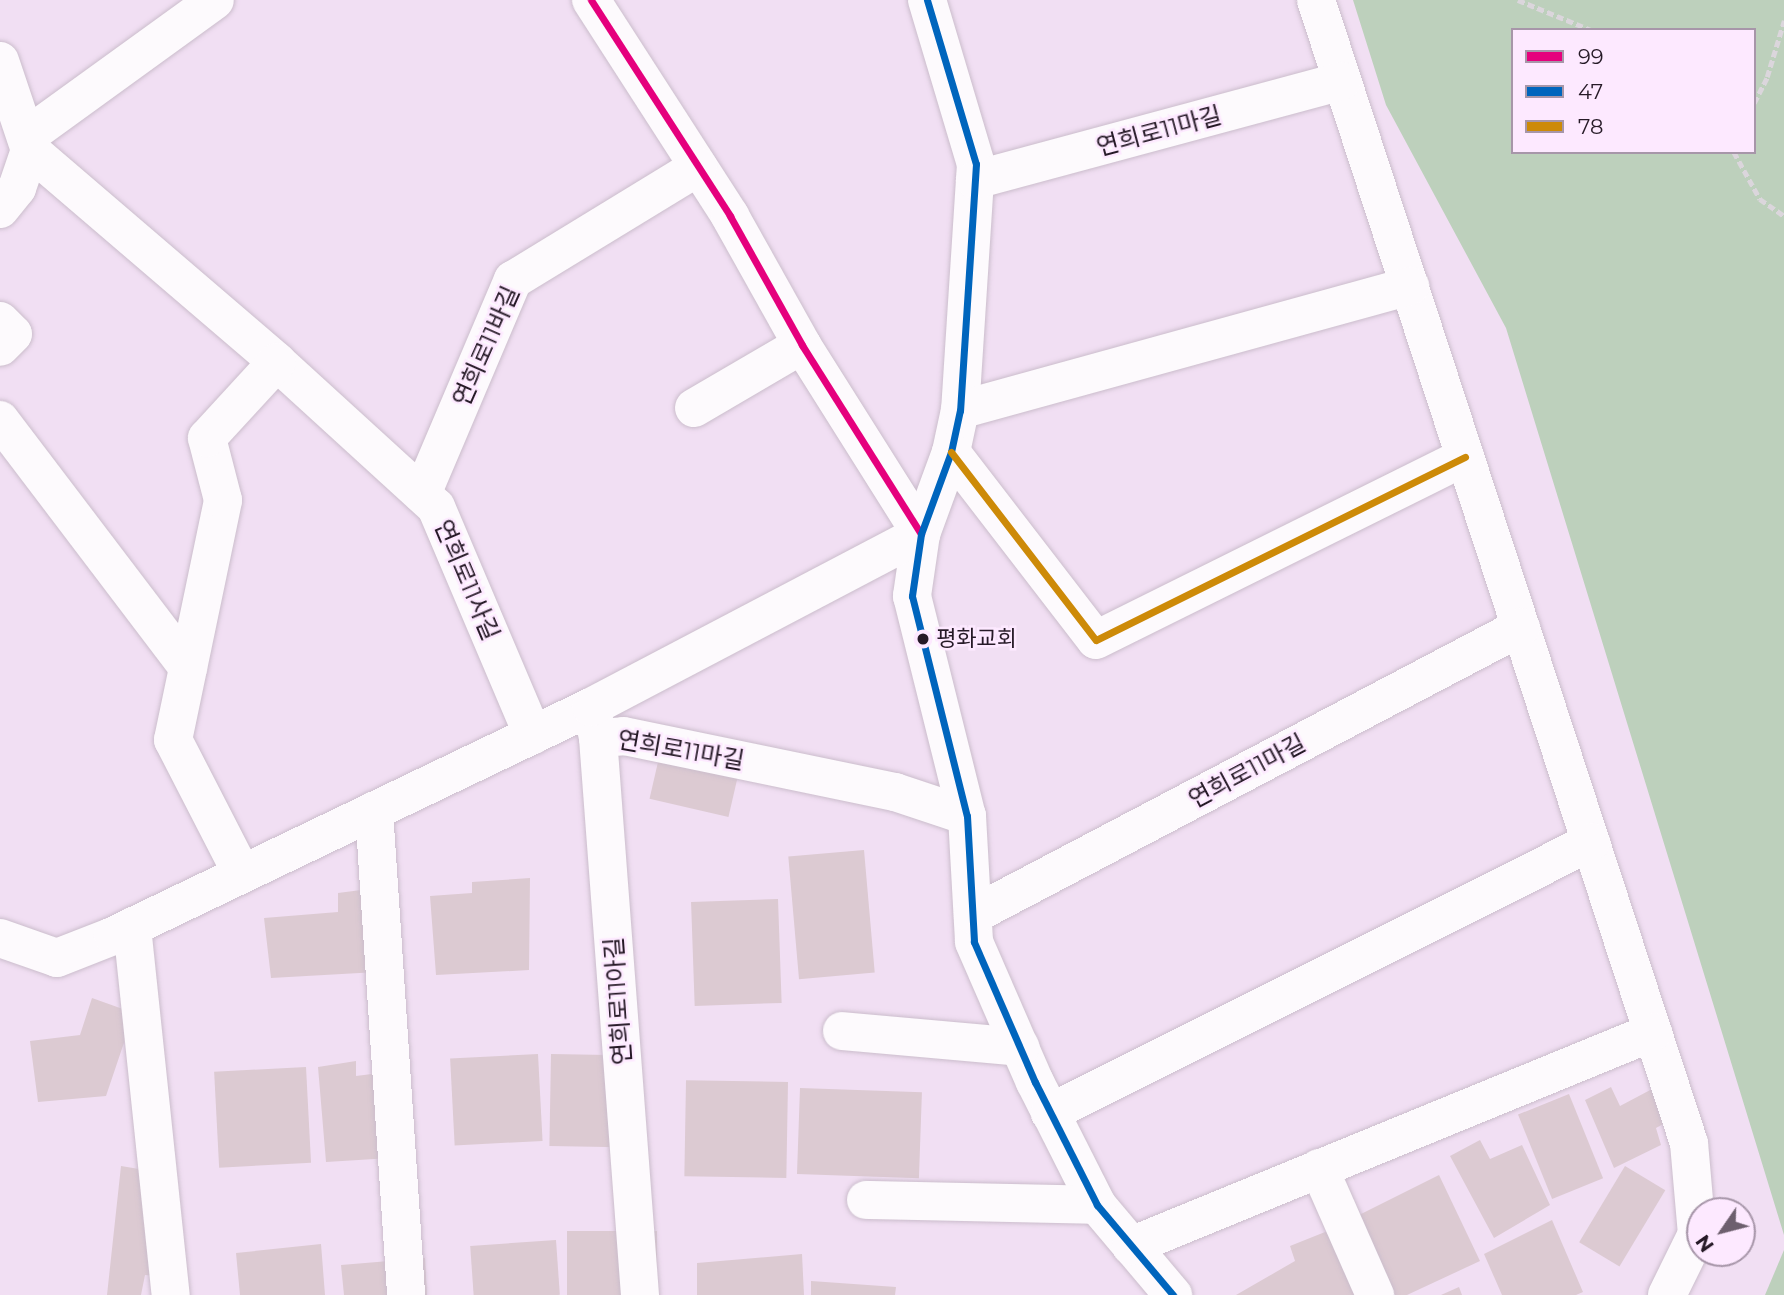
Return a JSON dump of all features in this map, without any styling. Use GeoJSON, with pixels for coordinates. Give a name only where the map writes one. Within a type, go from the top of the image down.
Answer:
{"type":"FeatureCollection","features":[{"type":"Feature","properties":{"kind":"street"},"geometry":{"type":"LineString","coordinates":[[28,143],[215,0]]}},
{"type":"Feature","properties":{"kind":"street"},"geometry":{"type":"LineString","coordinates":[[591,0],[698,167],[802,345],[921,534]]}},
{"type":"Feature","properties":{"kind":"street"},"geometry":{"type":"LineString","coordinates":[[928,0],[976,164],[960,410],[951,452],[921,534],[912,596],[967,816],[974,942],[1050,1113],[1097,1205],[1173,1295]]}},
{"type":"Feature","properties":{"kind":"street"},"geometry":{"type":"LineString","coordinates":[[1316,0],[1689,1143],[1697,1234],[1667,1295]]}},
{"type":"Feature","properties":{"kind":"street"},"geometry":{"type":"LineString","coordinates":[[0,61],[28,143],[17,188],[0,209]]}},
{"type":"Feature","properties":{"kind":"street","name":"연희로11마길"},"geometry":{"type":"LineString","coordinates":[[975,180],[1342,81]]}},
{"type":"Feature","properties":{"kind":"street","name":"연희로11사길"},"geometry":{"type":"LineString","coordinates":[[28,143],[277,362],[436,507],[533,735]]}},
{"type":"Feature","properties":{"kind":"street","name":"연희로11바길"},"geometry":{"type":"LineString","coordinates":[[422,495],[513,280],[698,167]]}},
{"type":"Feature","properties":{"kind":"street"},"geometry":{"type":"LineString","coordinates":[[960,410],[1410,286]]}},
{"type":"Feature","properties":{"kind":"street"},"geometry":{"type":"LineString","coordinates":[[0,321],[13,334],[0,347]]}},
{"type":"Feature","properties":{"kind":"street"},"geometry":{"type":"LineString","coordinates":[[694,408],[802,345]]}},
{"type":"Feature","properties":{"kind":"street"},"geometry":{"type":"LineString","coordinates":[[242,874],[173,740],[223,500],[206,438],[277,362]]}},
{"type":"Feature","properties":{"kind":"street"},"geometry":{"type":"LineString","coordinates":[[0,419],[188,668]]}},
{"type":"Feature","properties":{"kind":"street"},"geometry":{"type":"LineString","coordinates":[[951,452],[1096,640],[1465,457]]}},
{"type":"Feature","properties":{"kind":"street"},"geometry":{"type":"LineString","coordinates":[[0,938],[57,958],[132,927],[533,735],[594,723],[921,534]]}},
{"type":"Feature","properties":{"kind":"street","name":"연희로11마길"},"geometry":{"type":"LineString","coordinates":[[973,915],[1521,628]]}},
{"type":"Feature","properties":{"kind":"street","name":"연희로11마길"},"geometry":{"type":"LineString","coordinates":[[594,723],[624,736],[895,792],[967,816]]}},
{"type":"Feature","properties":{"kind":"street","name":"연희로11아길"},"geometry":{"type":"LineString","coordinates":[[594,723],[640,1295]]}},
{"type":"Feature","properties":{"kind":"street"},"geometry":{"type":"LineString","coordinates":[[374,811],[407,1295]]}},
{"type":"Feature","properties":{"kind":"street"},"geometry":{"type":"LineString","coordinates":[[1050,1113],[1591,842]]}},
{"type":"Feature","properties":{"kind":"street"},"geometry":{"type":"LineString","coordinates":[[132,927],[172,1295]]}},
{"type":"Feature","properties":{"kind":"street"},"geometry":{"type":"LineString","coordinates":[[842,1031],[1020,1047]]}},
{"type":"Feature","properties":{"kind":"street"},"geometry":{"type":"LineString","coordinates":[[1131,1246],[1653,1031]]}},
{"type":"Feature","properties":{"kind":"street"},"geometry":{"type":"LineString","coordinates":[[1319,1168],[1375,1295]]}},
{"type":"Feature","properties":{"kind":"street"},"geometry":{"type":"LineString","coordinates":[[866,1200],[1097,1205]]}},
{"type":"Feature","properties":{"kind":"path"},"geometry":{"type":"LineString","coordinates":[[1518,0],[1586,28]]}},
{"type":"Feature","properties":{"kind":"path"},"geometry":{"type":"LineString","coordinates":[[1756,99],[1767,77],[1784,21]]}},
{"type":"Feature","properties":{"kind":"path"},"geometry":{"type":"LineString","coordinates":[[1735,154],[1760,198],[1784,216]]}},
{"type":"Feature","properties":{"kind":"green space"},"geometry":{"type":"Polygon","coordinates":[[[1353,0],[1784,0],[1784,1235],[1506,328],[1386,105],[1353,0]]]}},
{"type":"Feature","properties":{"kind":"green space"},"geometry":{"type":"Polygon","coordinates":[[[1784,1250],[1784,1295],[1765,1295],[1784,1250]]]}},
{"type":"Feature","properties":{"kind":"building"},"geometry":{"type":"Polygon","coordinates":[[[661,749],[740,767],[728,817],[650,799],[661,749]]]}},
{"type":"Feature","properties":{"kind":"building"},"geometry":{"type":"Polygon","coordinates":[[[864,850],[875,973],[799,979],[788,857],[864,850]]]}},
{"type":"Feature","properties":{"kind":"building"},"geometry":{"type":"Polygon","coordinates":[[[530,878],[529,970],[436,975],[430,896],[472,893],[472,882],[530,878]]]}},
{"type":"Feature","properties":{"kind":"building"},"geometry":{"type":"Polygon","coordinates":[[[392,886],[395,971],[271,978],[264,918],[338,912],[338,893],[392,886]]]}},
{"type":"Feature","properties":{"kind":"building"},"geometry":{"type":"Polygon","coordinates":[[[778,899],[782,1003],[695,1006],[691,902],[778,899]]]}},
{"type":"Feature","properties":{"kind":"building"},"geometry":{"type":"Polygon","coordinates":[[[92,998],[134,1013],[106,1096],[38,1102],[30,1041],[80,1035],[92,998]]]}},
{"type":"Feature","properties":{"kind":"building"},"geometry":{"type":"Polygon","coordinates":[[[538,1054],[543,1141],[455,1145],[450,1059],[538,1054]]]}},
{"type":"Feature","properties":{"kind":"building"},"geometry":{"type":"Polygon","coordinates":[[[551,1054],[637,1056],[635,1147],[549,1146],[551,1054]]]}},
{"type":"Feature","properties":{"kind":"building"},"geometry":{"type":"Polygon","coordinates":[[[356,1061],[356,1076],[403,1070],[407,1157],[326,1162],[318,1067],[356,1061]]]}},
{"type":"Feature","properties":{"kind":"building"},"geometry":{"type":"Polygon","coordinates":[[[306,1067],[311,1163],[219,1168],[214,1072],[306,1067]]]}},
{"type":"Feature","properties":{"kind":"building"},"geometry":{"type":"Polygon","coordinates":[[[686,1080],[788,1082],[786,1178],[684,1176],[686,1080]]]}},
{"type":"Feature","properties":{"kind":"building"},"geometry":{"type":"Polygon","coordinates":[[[1611,1087],[1620,1106],[1654,1088],[1665,1123],[1656,1128],[1661,1145],[1614,1168],[1585,1100],[1611,1087]]]}},
{"type":"Feature","properties":{"kind":"building"},"geometry":{"type":"Polygon","coordinates":[[[800,1088],[922,1092],[919,1178],[797,1174],[800,1088]]]}},
{"type":"Feature","properties":{"kind":"building"},"geometry":{"type":"Polygon","coordinates":[[[1569,1094],[1603,1178],[1552,1199],[1518,1115],[1569,1094]]]}},
{"type":"Feature","properties":{"kind":"building"},"geometry":{"type":"Polygon","coordinates":[[[1480,1140],[1490,1159],[1522,1145],[1550,1205],[1494,1238],[1450,1156],[1480,1140]]]}},
{"type":"Feature","properties":{"kind":"building"},"geometry":{"type":"Polygon","coordinates":[[[121,1166],[151,1171],[160,1276],[145,1275],[141,1295],[107,1295],[121,1166]]]}},
{"type":"Feature","properties":{"kind":"building"},"geometry":{"type":"Polygon","coordinates":[[[1625,1166],[1665,1190],[1619,1266],[1579,1242],[1625,1166]]]}},
{"type":"Feature","properties":{"kind":"building"},"geometry":{"type":"Polygon","coordinates":[[[1439,1175],[1480,1261],[1407,1295],[1395,1295],[1357,1216],[1439,1175]]]}},
{"type":"Feature","properties":{"kind":"building"},"geometry":{"type":"Polygon","coordinates":[[[1552,1220],[1583,1292],[1576,1295],[1502,1295],[1484,1254],[1552,1220]]]}},
{"type":"Feature","properties":{"kind":"building"},"geometry":{"type":"Polygon","coordinates":[[[1335,1228],[1365,1295],[1236,1295],[1295,1261],[1290,1246],[1335,1228]]]}},
{"type":"Feature","properties":{"kind":"building"},"geometry":{"type":"Polygon","coordinates":[[[567,1231],[657,1231],[657,1295],[567,1295],[567,1231]]]}},
{"type":"Feature","properties":{"kind":"building"},"geometry":{"type":"Polygon","coordinates":[[[556,1240],[560,1295],[474,1295],[470,1246],[556,1240]]]}},
{"type":"Feature","properties":{"kind":"building"},"geometry":{"type":"Polygon","coordinates":[[[321,1244],[325,1295],[240,1295],[236,1253],[321,1244]]]}},
{"type":"Feature","properties":{"kind":"building"},"geometry":{"type":"Polygon","coordinates":[[[802,1254],[804,1295],[697,1295],[697,1263],[802,1254]]]}},
{"type":"Feature","properties":{"kind":"building"},"geometry":{"type":"Polygon","coordinates":[[[425,1258],[427,1295],[344,1295],[341,1265],[425,1258]]]}},
{"type":"Feature","properties":{"kind":"building"},"geometry":{"type":"Polygon","coordinates":[[[811,1281],[896,1287],[895,1295],[811,1295],[811,1281]]]}},
{"type":"Feature","properties":{"kind":"building"},"geometry":{"type":"Polygon","coordinates":[[[1459,1287],[1462,1295],[1441,1295],[1459,1287]]]}},
{"type":"Feature","properties":{"kind":"transit line","name":"99"},"geometry":{"type":"LineString","coordinates":[[591,0],[730,216],[802,345],[921,534]]}},
{"type":"Feature","properties":{"kind":"transit line","name":"47"},"geometry":{"type":"LineString","coordinates":[[927,0],[976,164],[960,410],[951,452],[921,534],[912,596],[967,816],[974,942],[1035,1082],[1097,1205],[1173,1295]]}},
{"type":"Feature","properties":{"kind":"transit line","name":"78"},"geometry":{"type":"LineString","coordinates":[[951,452],[1096,640],[1465,457]]}},
{"type":"Feature","properties":{"kind":"place","name":"평화교회"},"geometry":{"type":"Point","coordinates":[923,639]}}]}
